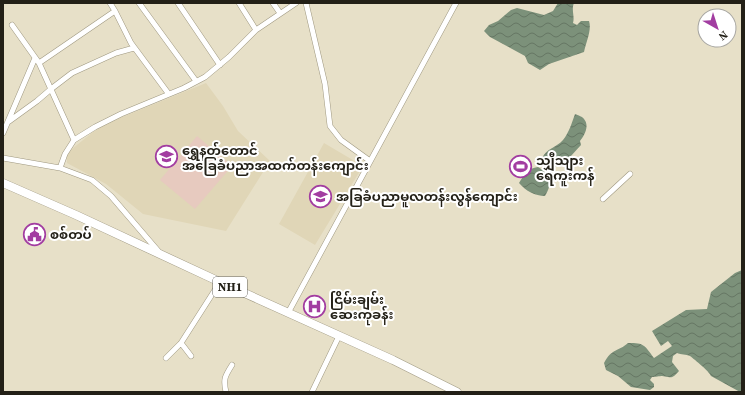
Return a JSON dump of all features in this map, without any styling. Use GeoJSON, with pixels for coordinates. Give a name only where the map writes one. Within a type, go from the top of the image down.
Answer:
{"type":"FeatureCollection","features":[{"type":"Feature","properties":{"kind":"highway","name":"NH1"},"geometry":{"type":"LineString","coordinates":[[3,183],[393,360],[457,392]]}},
{"type":"Feature","properties":{"kind":"street"},"geometry":{"type":"LineString","coordinates":[[110,3],[134,48],[168,94]]}},
{"type":"Feature","properties":{"kind":"street"},"geometry":{"type":"LineString","coordinates":[[139,3],[196,81]]}},
{"type":"Feature","properties":{"kind":"street"},"geometry":{"type":"LineString","coordinates":[[178,3],[220,65]]}},
{"type":"Feature","properties":{"kind":"street"},"geometry":{"type":"LineString","coordinates":[[239,3],[256,30]]}},
{"type":"Feature","properties":{"kind":"street"},"geometry":{"type":"LineString","coordinates":[[273,3],[280,13]]}},
{"type":"Feature","properties":{"kind":"street"},"geometry":{"type":"LineString","coordinates":[[60,168],[65,154],[74,140],[95,127],[121,114],[184,88],[205,77],[220,65],[256,30],[296,3]]}},
{"type":"Feature","properties":{"kind":"street"},"geometry":{"type":"LineString","coordinates":[[306,3],[325,84],[330,126],[342,140],[370,160]]}},
{"type":"Feature","properties":{"kind":"street"},"geometry":{"type":"LineString","coordinates":[[288,312],[456,3]]}},
{"type":"Feature","properties":{"kind":"street"},"geometry":{"type":"LineString","coordinates":[[39,63],[115,11]]}},
{"type":"Feature","properties":{"kind":"street"},"geometry":{"type":"LineString","coordinates":[[12,26],[39,63],[74,140]]}},
{"type":"Feature","properties":{"kind":"street"},"geometry":{"type":"LineString","coordinates":[[8,122],[72,74],[116,53],[134,48]]}},
{"type":"Feature","properties":{"kind":"street"},"geometry":{"type":"LineString","coordinates":[[3,133],[35,58]]}},
{"type":"Feature","properties":{"kind":"street"},"geometry":{"type":"LineString","coordinates":[[3,158],[60,168],[92,180],[111,196],[161,254]]}},
{"type":"Feature","properties":{"kind":"street"},"geometry":{"type":"LineString","coordinates":[[603,199],[630,174]]}},
{"type":"Feature","properties":{"kind":"street"},"geometry":{"type":"LineString","coordinates":[[166,358],[181,344],[220,282]]}},
{"type":"Feature","properties":{"kind":"street"},"geometry":{"type":"LineString","coordinates":[[312,392],[339,336]]}},
{"type":"Feature","properties":{"kind":"street"},"geometry":{"type":"LineString","coordinates":[[181,344],[191,356]]}},
{"type":"Feature","properties":{"kind":"street"},"geometry":{"type":"LineString","coordinates":[[226,392],[224,383],[225,376],[232,365]]}},
{"type":"Feature","properties":{"kind":"shaded area","name":"ရွှေနတ်တောင် အခြေခံပညာအထက်တန်းကျောင်း"},"geometry":{"type":"Polygon","coordinates":[[[206,83],[223,106],[238,131],[270,161],[226,231],[143,214],[106,184],[67,163],[67,153],[93,132],[110,122],[206,83]]]}},
{"type":"Feature","properties":{"kind":"shaded area"},"geometry":{"type":"Polygon","coordinates":[[[197,136],[232,166],[195,209],[160,180],[197,136]]]}},
{"type":"Feature","properties":{"kind":"shaded area"},"geometry":{"type":"Polygon","coordinates":[[[324,143],[363,166],[315,245],[279,224],[324,143]]]}},
{"type":"Feature","properties":{"kind":"water"},"geometry":{"type":"Polygon","coordinates":[[[558,3],[574,3],[573,23],[577,25],[581,21],[589,21],[590,28],[584,52],[549,64],[540,70],[528,63],[525,56],[490,37],[484,31],[489,25],[498,21],[511,10],[517,8],[544,15],[553,11],[558,3]]]}},
{"type":"Feature","properties":{"kind":"water"},"geometry":{"type":"Polygon","coordinates":[[[575,114],[583,118],[586,122],[585,134],[580,141],[581,145],[570,157],[558,166],[548,168],[542,159],[544,155],[560,143],[565,137],[575,114]]]}},
{"type":"Feature","properties":{"kind":"water"},"geometry":{"type":"Polygon","coordinates":[[[538,167],[546,173],[550,183],[545,196],[531,192],[519,183],[529,170],[538,167]]]}},
{"type":"Feature","properties":{"kind":"water"},"geometry":{"type":"Polygon","coordinates":[[[742,270],[742,392],[711,376],[690,356],[677,353],[673,356],[672,362],[679,371],[671,377],[652,377],[650,380],[654,384],[654,387],[650,390],[631,387],[618,376],[606,370],[604,363],[607,358],[612,352],[628,343],[641,344],[654,358],[672,346],[668,341],[661,346],[652,331],[686,310],[707,309],[711,292],[735,273],[742,270]]]}},
{"type":"Feature","properties":{"kind":"place","name":"ရွှေနတ်တောင် အခြေခံပညာအထက်တန်းကျောင်း"},"geometry":{"type":"Point","coordinates":[166,157]}},
{"type":"Feature","properties":{"kind":"place","name":"သျှီသျား ရေကူးကန်"},"geometry":{"type":"Point","coordinates":[520,167]}},
{"type":"Feature","properties":{"kind":"place","name":"အခြခံပညာမူလတန်းလွန်ကျောင်း"},"geometry":{"type":"Point","coordinates":[321,196]}},
{"type":"Feature","properties":{"kind":"place","name":"စစ်တပ်"},"geometry":{"type":"Point","coordinates":[34,234]}},
{"type":"Feature","properties":{"kind":"place","name":"ငြိမ်းချမ်း ဆေးကုခန်း"},"geometry":{"type":"Point","coordinates":[314,306]}}]}
